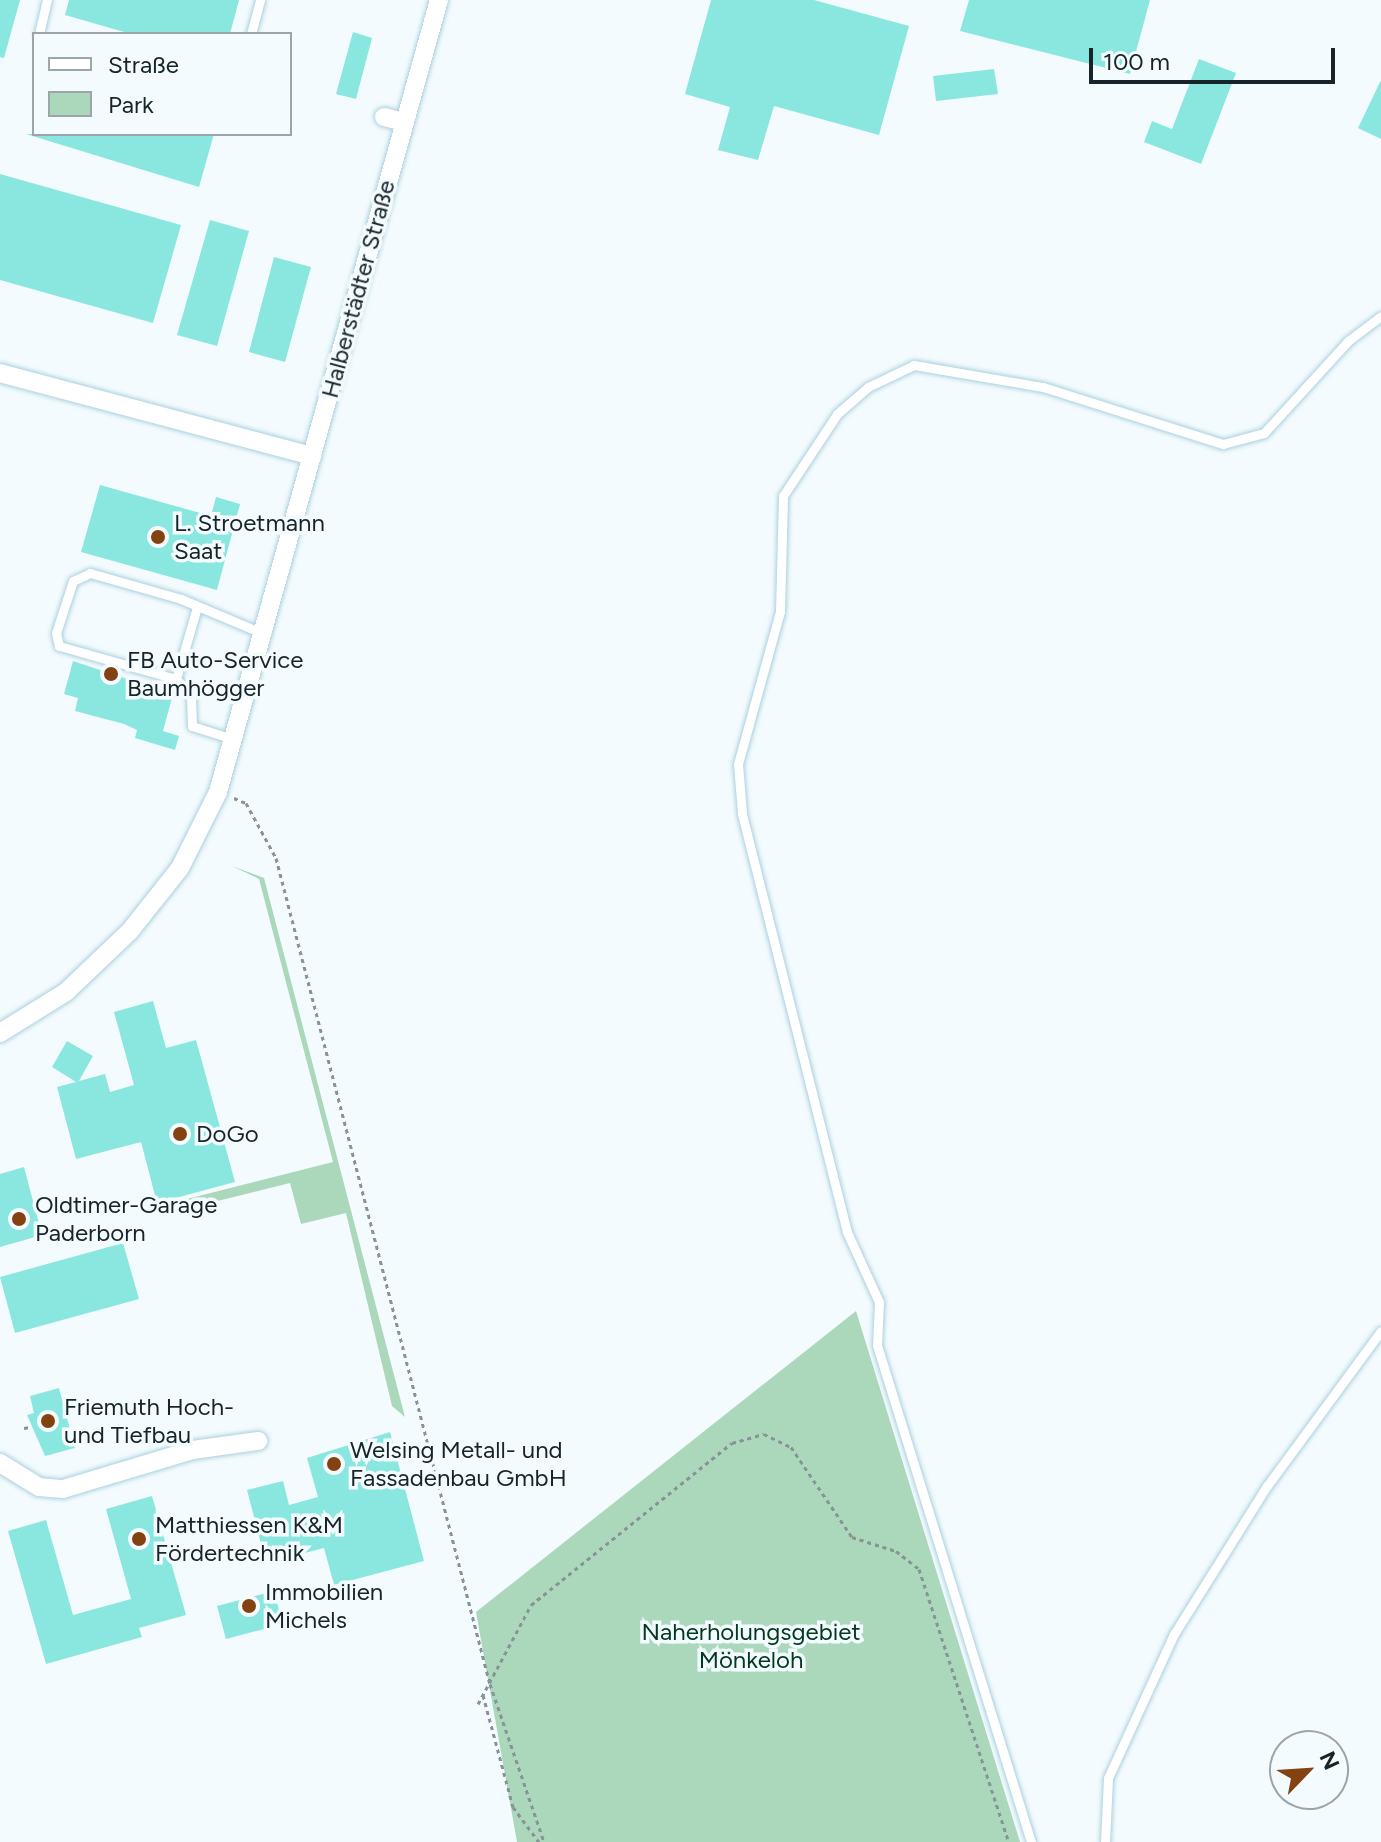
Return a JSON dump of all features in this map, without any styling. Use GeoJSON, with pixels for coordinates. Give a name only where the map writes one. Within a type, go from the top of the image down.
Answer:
{"type":"FeatureCollection","features":[{"type":"Feature","properties":{"kind":"street","name":"Halberstädter Straße"},"geometry":{"type":"LineString","coordinates":[[0,1033],[66,992],[130,931],[180,868],[218,792],[236,739],[262,633],[439,0]]}},
{"type":"Feature","properties":{"kind":"street"},"geometry":{"type":"LineString","coordinates":[[384,117],[404,122]]}},
{"type":"Feature","properties":{"kind":"street"},"geometry":{"type":"LineString","coordinates":[[0,373],[312,456]]}},
{"type":"Feature","properties":{"kind":"street"},"geometry":{"type":"LineString","coordinates":[[0,1463],[39,1487],[63,1489],[193,1450],[258,1441]]}},
{"type":"Feature","properties":{"kind":"lane"},"geometry":{"type":"LineString","coordinates":[[39,32],[47,0]]}},
{"type":"Feature","properties":{"kind":"lane"},"geometry":{"type":"LineString","coordinates":[[252,32],[260,0]]}},
{"type":"Feature","properties":{"kind":"lane"},"geometry":{"type":"LineString","coordinates":[[1031,1842],[877,1345],[879,1302],[847,1232],[742,813],[738,764],[780,612],[783,496],[837,414],[868,387],[914,365],[1043,387],[1223,444],[1264,433],[1348,341],[1381,316]]}},
{"type":"Feature","properties":{"kind":"lane"},"geometry":{"type":"LineString","coordinates":[[236,739],[192,726],[191,696],[176,679],[59,646],[56,633],[73,581],[90,573],[197,607],[262,633]]}},
{"type":"Feature","properties":{"kind":"lane"},"geometry":{"type":"LineString","coordinates":[[176,679],[197,607]]}},
{"type":"Feature","properties":{"kind":"lane"},"geometry":{"type":"LineString","coordinates":[[1105,1842],[1108,1778],[1174,1634],[1267,1486],[1381,1331]]}},
{"type":"Feature","properties":{"kind":"path"},"geometry":{"type":"LineString","coordinates":[[218,792],[246,803],[276,858],[490,1684],[541,1842]]}},
{"type":"Feature","properties":{"kind":"path"},"geometry":{"type":"LineString","coordinates":[[24,1428],[30,1427]]}},
{"type":"Feature","properties":{"kind":"path"},"geometry":{"type":"LineString","coordinates":[[478,1704],[531,1605],[732,1443],[764,1434],[791,1447],[852,1537],[896,1551],[919,1569],[1009,1842]]}},
{"type":"Feature","properties":{"kind":"path"},"geometry":{"type":"LineString","coordinates":[[483,1695],[513,1807],[541,1842]]}},
{"type":"Feature","properties":{"kind":"green space"},"geometry":{"type":"Polygon","coordinates":[[[232,866],[264,878],[405,1417],[392,1406],[346,1213],[301,1224],[290,1183],[169,1213],[167,1204],[333,1162],[259,879],[232,866]]]}},
{"type":"Feature","properties":{"kind":"green space","name":"Naherholungsgebiet Mönkeloh"},"geometry":{"type":"Polygon","coordinates":[[[856,1311],[1020,1842],[517,1842],[476,1612],[856,1311]]]}},
{"type":"Feature","properties":{"kind":"building"},"geometry":{"type":"Polygon","coordinates":[[[0,0],[20,0],[4,58],[0,57],[0,0]]]}},
{"type":"Feature","properties":{"kind":"building"},"geometry":{"type":"Polygon","coordinates":[[[69,0],[239,0],[231,32],[124,32],[65,15],[69,0]]]}},
{"type":"Feature","properties":{"kind":"building"},"geometry":{"type":"Polygon","coordinates":[[[711,0],[814,0],[909,26],[879,135],[774,106],[758,160],[718,150],[730,107],[685,94],[711,0]]]}},
{"type":"Feature","properties":{"kind":"building"},"geometry":{"type":"Polygon","coordinates":[[[969,0],[1150,0],[1130,74],[960,31],[969,0]]]}},
{"type":"Feature","properties":{"kind":"building"},"geometry":{"type":"Polygon","coordinates":[[[353,32],[372,38],[356,99],[336,94],[353,32]]]}},
{"type":"Feature","properties":{"kind":"building"},"geometry":{"type":"Polygon","coordinates":[[[1199,59],[1236,73],[1201,164],[1144,142],[1152,121],[1172,129],[1199,59]]]}},
{"type":"Feature","properties":{"kind":"building"},"geometry":{"type":"Polygon","coordinates":[[[994,69],[998,94],[936,101],[933,76],[994,69]]]}},
{"type":"Feature","properties":{"kind":"building"},"geometry":{"type":"Polygon","coordinates":[[[1381,80],[1381,139],[1358,128],[1381,80]]]}},
{"type":"Feature","properties":{"kind":"building"},"geometry":{"type":"Polygon","coordinates":[[[33,136],[213,136],[199,187],[33,136]]]}},
{"type":"Feature","properties":{"kind":"building"},"geometry":{"type":"Polygon","coordinates":[[[0,174],[181,225],[153,323],[0,280],[0,174]]]}},
{"type":"Feature","properties":{"kind":"building"},"geometry":{"type":"Polygon","coordinates":[[[210,220],[249,231],[217,346],[177,335],[210,220]]]}},
{"type":"Feature","properties":{"kind":"building"},"geometry":{"type":"Polygon","coordinates":[[[274,257],[311,267],[285,362],[249,352],[274,257]]]}},
{"type":"Feature","properties":{"kind":"building","name":"L. Stroetmann Saat"},"geometry":{"type":"Polygon","coordinates":[[[100,485],[211,516],[216,497],[240,504],[217,590],[81,552],[100,485]]]}},
{"type":"Feature","properties":{"kind":"building"},"geometry":{"type":"Polygon","coordinates":[[[73,661],[173,694],[163,731],[179,736],[175,750],[135,738],[137,730],[124,724],[75,711],[78,698],[64,694],[73,661]]]}},
{"type":"Feature","properties":{"kind":"building","name":"DoGo"},"geometry":{"type":"Polygon","coordinates":[[[153,1001],[166,1048],[196,1040],[235,1182],[157,1203],[141,1142],[76,1159],[57,1087],[76,1082],[52,1067],[67,1041],[93,1056],[79,1081],[105,1074],[110,1092],[134,1085],[114,1012],[153,1001]]]}},
{"type":"Feature","properties":{"kind":"building","name":"Oldtimer-Garage Paderborn"},"geometry":{"type":"Polygon","coordinates":[[[24,1167],[42,1235],[0,1247],[0,1174],[24,1167]]]}},
{"type":"Feature","properties":{"kind":"building"},"geometry":{"type":"Polygon","coordinates":[[[123,1243],[139,1299],[15,1333],[0,1277],[123,1243]]]}},
{"type":"Feature","properties":{"kind":"building","name":"Friemuth Hoch- und Tiefbau"},"geometry":{"type":"Polygon","coordinates":[[[59,1388],[75,1448],[45,1456],[27,1415],[34,1413],[30,1396],[59,1388]]]}},
{"type":"Feature","properties":{"kind":"building"},"geometry":{"type":"Polygon","coordinates":[[[390,1432],[424,1561],[334,1585],[324,1548],[266,1563],[247,1490],[283,1481],[289,1505],[318,1497],[307,1458],[390,1432]]]}},
{"type":"Feature","properties":{"kind":"building"},"geometry":{"type":"Polygon","coordinates":[[[152,1496],[186,1615],[139,1628],[142,1637],[46,1664],[8,1531],[46,1520],[73,1615],[131,1599],[106,1509],[152,1496]]]}},
{"type":"Feature","properties":{"kind":"building"},"geometry":{"type":"Polygon","coordinates":[[[274,1591],[283,1624],[226,1639],[217,1606],[274,1591]]]}},
{"type":"Feature","properties":{"kind":"place","name":"L. Stroetmann Saat"},"geometry":{"type":"Point","coordinates":[158,537]}},
{"type":"Feature","properties":{"kind":"place","name":"FB Auto-Service Baumhögger"},"geometry":{"type":"Point","coordinates":[111,674]}},
{"type":"Feature","properties":{"kind":"place","name":"DoGo"},"geometry":{"type":"Point","coordinates":[180,1134]}},
{"type":"Feature","properties":{"kind":"place","name":"Oldtimer-Garage Paderborn"},"geometry":{"type":"Point","coordinates":[19,1219]}},
{"type":"Feature","properties":{"kind":"place","name":"Friemuth Hoch- und Tiefbau"},"geometry":{"type":"Point","coordinates":[48,1421]}},
{"type":"Feature","properties":{"kind":"place","name":"Welsing Metall- und Fassadenbau GmbH"},"geometry":{"type":"Point","coordinates":[334,1464]}},
{"type":"Feature","properties":{"kind":"place","name":"Matthiessen K&M Fördertechnik"},"geometry":{"type":"Point","coordinates":[139,1539]}},
{"type":"Feature","properties":{"kind":"place","name":"Immobilien Michels"},"geometry":{"type":"Point","coordinates":[249,1606]}}]}
